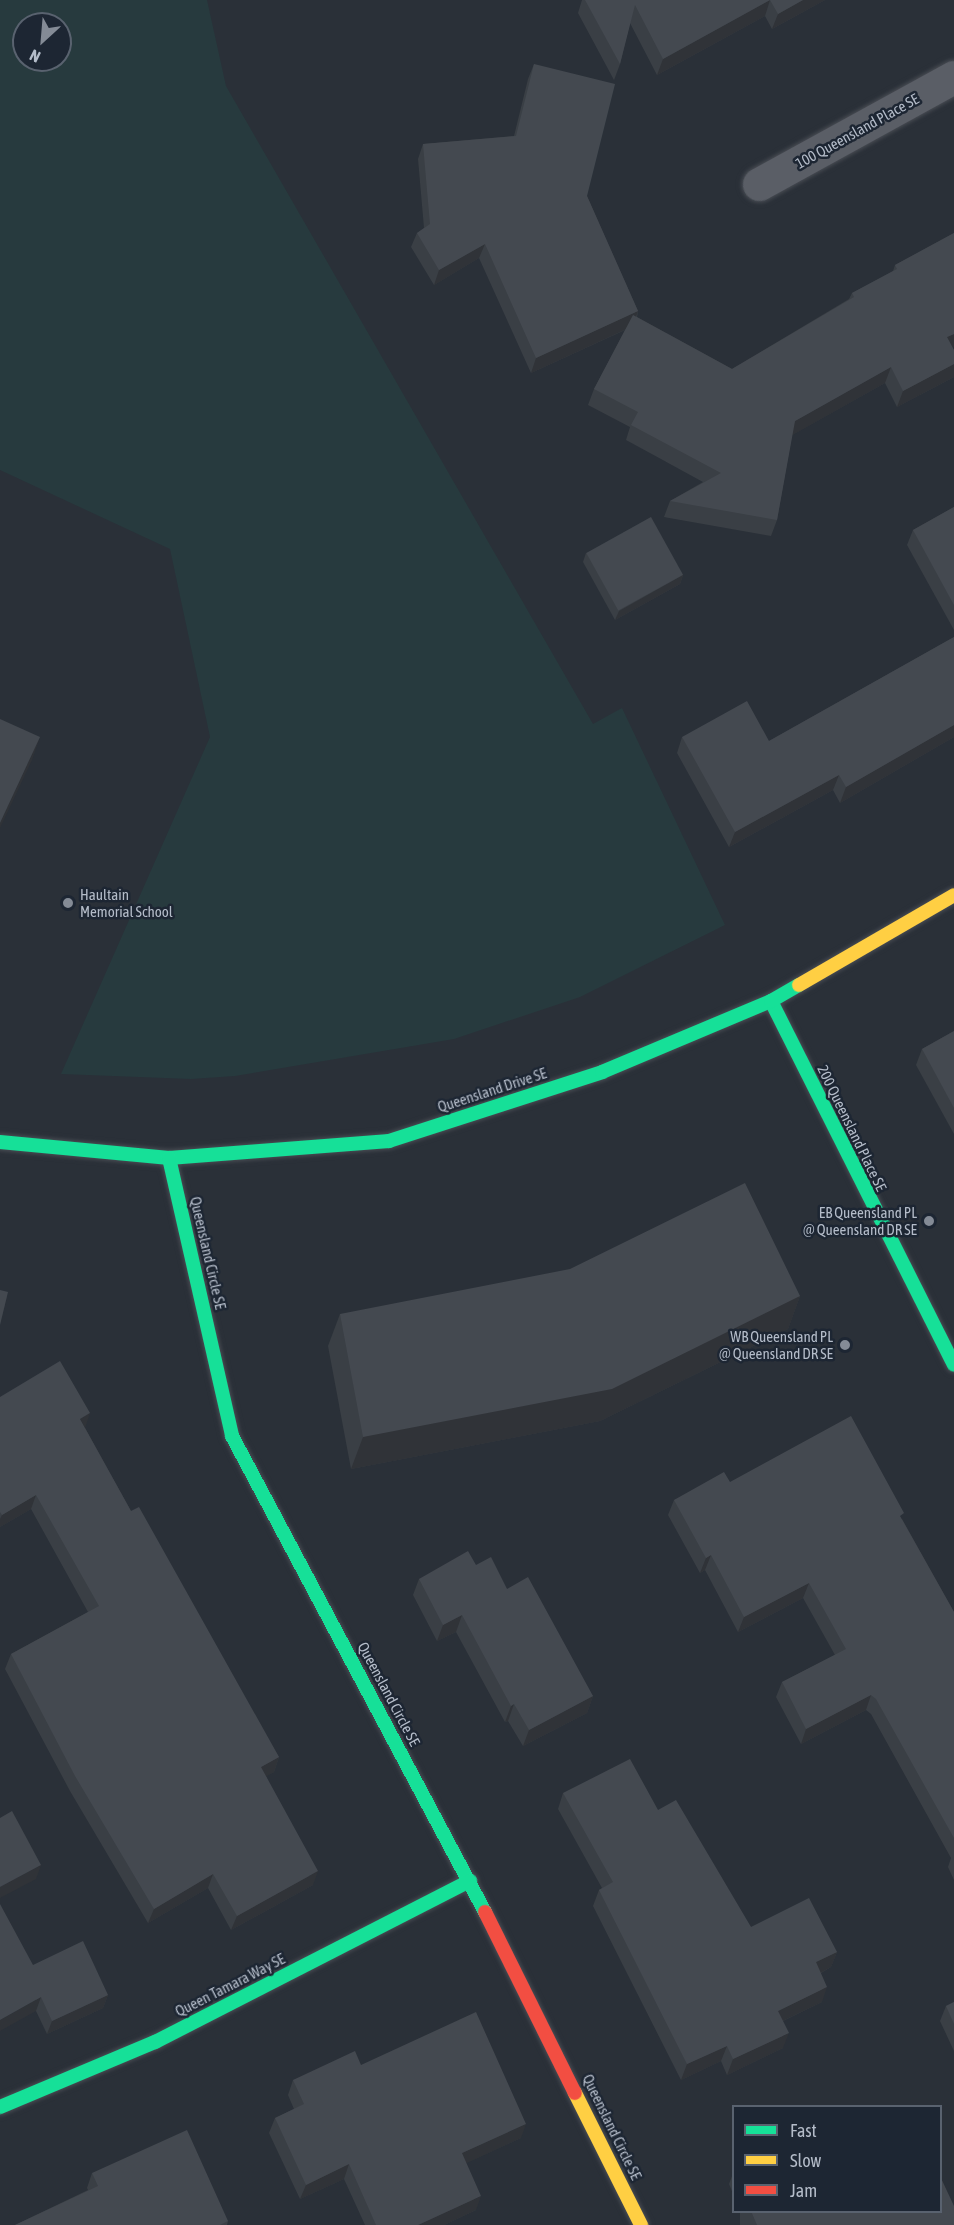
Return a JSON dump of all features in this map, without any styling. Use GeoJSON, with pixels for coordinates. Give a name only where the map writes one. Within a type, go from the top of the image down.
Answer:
{"type":"FeatureCollection","features":[{"type":"Feature","properties":{"kind":"street","name":"100 Queensland Place SE"},"geometry":{"type":"LineString","coordinates":[[759,184],[954,77]]}},
{"type":"Feature","properties":{"kind":"street","name":"Queensland Drive SE"},"geometry":{"type":"LineString","coordinates":[[0,1142],[169,1158],[389,1141],[602,1071],[771,1000],[954,895]]}},
{"type":"Feature","properties":{"kind":"street","name":"200 Queensland Place SE"},"geometry":{"type":"LineString","coordinates":[[771,1000],[954,1365]]}},
{"type":"Feature","properties":{"kind":"street","name":"Queensland Circle SE"},"geometry":{"type":"LineString","coordinates":[[169,1158],[232,1436],[470,1881],[641,2225]]}},
{"type":"Feature","properties":{"kind":"street","name":"Queen Tamara Way SE"},"geometry":{"type":"LineString","coordinates":[[0,2107],[155,2042],[470,1881]]}},
{"type":"Feature","properties":{"kind":"green space"},"geometry":{"type":"Polygon","coordinates":[[[0,0],[207,0],[226,86],[593,724],[622,708],[725,925],[580,997],[454,1039],[235,1076],[191,1079],[61,1074],[210,737],[170,549],[0,470],[0,0]]]}},
{"type":"Feature","properties":{"kind":"building"},"geometry":{"type":"Polygon","coordinates":[[[585,0],[770,0],[663,59],[635,5],[620,64],[585,0]]]}},
{"type":"Feature","properties":{"kind":"building"},"geometry":{"type":"Polygon","coordinates":[[[770,0],[803,0],[778,14],[770,0]]]}},
{"type":"Feature","properties":{"kind":"building"},"geometry":{"type":"Polygon","coordinates":[[[534,64],[615,84],[587,196],[638,311],[536,358],[485,244],[439,270],[417,233],[430,224],[423,144],[516,136],[534,64]]]}},
{"type":"Feature","properties":{"kind":"building"},"geometry":{"type":"Polygon","coordinates":[[[954,233],[954,334],[947,337],[954,350],[954,364],[903,391],[891,367],[795,421],[777,520],[670,501],[721,473],[631,425],[638,412],[594,389],[633,315],[732,369],[854,297],[852,293],[897,269],[895,265],[954,233]]]}},
{"type":"Feature","properties":{"kind":"building"},"geometry":{"type":"Polygon","coordinates":[[[954,507],[954,605],[913,530],[954,507]]]}},
{"type":"Feature","properties":{"kind":"building"},"geometry":{"type":"Polygon","coordinates":[[[651,517],[683,575],[618,611],[586,553],[651,517]]]}},
{"type":"Feature","properties":{"kind":"building"},"geometry":{"type":"Polygon","coordinates":[[[954,637],[954,725],[846,787],[839,775],[735,832],[682,737],[747,701],[769,741],[954,637]]]}},
{"type":"Feature","properties":{"kind":"building"},"geometry":{"type":"Polygon","coordinates":[[[0,719],[40,737],[0,823],[0,719]]]}},
{"type":"Feature","properties":{"kind":"building"},"geometry":{"type":"Polygon","coordinates":[[[954,1031],[954,1108],[922,1049],[954,1031]]]}},
{"type":"Feature","properties":{"kind":"building"},"geometry":{"type":"Polygon","coordinates":[[[745,1183],[800,1296],[612,1389],[363,1437],[340,1314],[570,1269],[745,1183]]]}},
{"type":"Feature","properties":{"kind":"building"},"geometry":{"type":"Polygon","coordinates":[[[0,1290],[8,1292],[0,1325],[0,1290]]]}},
{"type":"Feature","properties":{"kind":"building"},"geometry":{"type":"Polygon","coordinates":[[[60,1361],[90,1413],[80,1419],[131,1511],[139,1507],[279,1757],[261,1767],[318,1871],[237,1916],[213,1874],[154,1909],[75,1776],[11,1654],[99,1606],[36,1495],[2,1515],[0,1512],[0,1397],[60,1361]]]}},
{"type":"Feature","properties":{"kind":"building"},"geometry":{"type":"Polygon","coordinates":[[[851,1416],[904,1513],[900,1516],[954,1612],[954,1838],[876,1699],[871,1695],[806,1729],[782,1682],[846,1649],[809,1583],[744,1617],[711,1555],[706,1558],[674,1500],[724,1472],[730,1482],[851,1416]]]}},
{"type":"Feature","properties":{"kind":"building"},"geometry":{"type":"Polygon","coordinates":[[[468,1551],[476,1565],[491,1557],[507,1589],[528,1577],[593,1696],[529,1730],[514,1704],[511,1706],[462,1615],[443,1625],[419,1579],[468,1551]]]}},
{"type":"Feature","properties":{"kind":"building"},"geometry":{"type":"Polygon","coordinates":[[[630,1759],[658,1810],[676,1800],[751,1927],[809,1898],[837,1952],[816,1962],[827,1987],[778,2011],[789,2033],[733,2059],[727,2046],[687,2064],[599,1890],[613,1882],[563,1793],[630,1759]]]}},
{"type":"Feature","properties":{"kind":"building"},"geometry":{"type":"Polygon","coordinates":[[[12,1811],[41,1865],[0,1887],[0,1818],[12,1811]]]}},
{"type":"Feature","properties":{"kind":"building"},"geometry":{"type":"Polygon","coordinates":[[[0,1904],[33,1965],[83,1941],[108,1995],[52,2021],[41,1997],[0,2020],[0,1904]]]}},
{"type":"Feature","properties":{"kind":"building"},"geometry":{"type":"Polygon","coordinates":[[[954,2002],[954,2024],[946,2006],[954,2002]]]}},
{"type":"Feature","properties":{"kind":"building"},"geometry":{"type":"Polygon","coordinates":[[[476,2012],[526,2124],[462,2153],[481,2196],[418,2225],[376,2225],[349,2164],[306,2185],[275,2118],[304,2104],[293,2080],[355,2051],[361,2065],[476,2012]]]}},
{"type":"Feature","properties":{"kind":"building"},"geometry":{"type":"Polygon","coordinates":[[[187,2130],[228,2221],[220,2225],[15,2225],[98,2186],[92,2173],[187,2130]]]}},
{"type":"Feature","properties":{"kind":"building"},"geometry":{"type":"Polygon","coordinates":[[[942,2180],[954,2206],[954,2225],[757,2225],[752,2213],[942,2213],[942,2180]]]}},
{"type":"Feature","properties":{"kind":"traffic: fast"},"geometry":{"type":"LineString","coordinates":[[0,1142],[169,1158],[389,1141],[602,1072],[771,1001],[799,985]]}},
{"type":"Feature","properties":{"kind":"traffic: fast"},"geometry":{"type":"LineString","coordinates":[[771,1001],[954,1365]]}},
{"type":"Feature","properties":{"kind":"traffic: fast"},"geometry":{"type":"LineString","coordinates":[[169,1158],[232,1436],[485,1912]]}},
{"type":"Feature","properties":{"kind":"traffic: fast"},"geometry":{"type":"LineString","coordinates":[[0,2107],[155,2042],[470,1881]]}},
{"type":"Feature","properties":{"kind":"traffic: slow"},"geometry":{"type":"LineString","coordinates":[[799,985],[954,895]]}},
{"type":"Feature","properties":{"kind":"traffic: slow"},"geometry":{"type":"LineString","coordinates":[[575,2093],[641,2225]]}},
{"type":"Feature","properties":{"kind":"traffic: jam"},"geometry":{"type":"LineString","coordinates":[[485,1912],[575,2093]]}},
{"type":"Feature","properties":{"kind":"place","name":"Haultain Memorial School"},"geometry":{"type":"Point","coordinates":[68,903]}},
{"type":"Feature","properties":{"kind":"place","name":"EB Queensland PL @ Queensland DR SE"},"geometry":{"type":"Point","coordinates":[929,1221]}},
{"type":"Feature","properties":{"kind":"place","name":"WB Queensland PL @ Queensland DR SE"},"geometry":{"type":"Point","coordinates":[845,1345]}}]}
